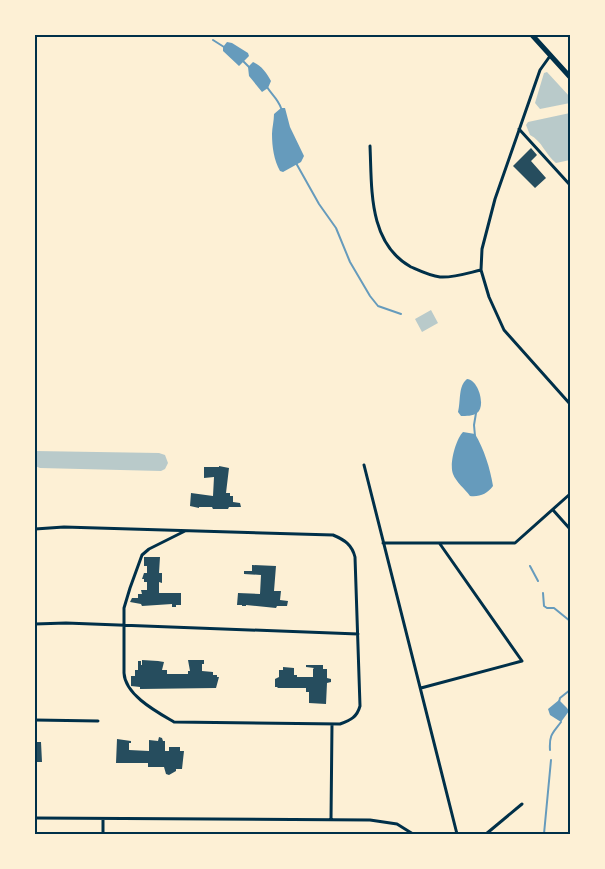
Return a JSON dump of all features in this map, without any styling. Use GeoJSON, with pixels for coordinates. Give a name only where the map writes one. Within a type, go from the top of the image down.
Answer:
{"type":"FeatureCollection","features":[{"type":"Feature","properties":{"kind":"main road"},"geometry":{"type":"LineString","coordinates":[[532,35],[570,77]]}},
{"type":"Feature","properties":{"kind":"street"},"geometry":{"type":"LineString","coordinates":[[550,55],[541,68],[518,128],[486,229],[482,249],[481,270],[489,297],[504,330],[570,404]]}},
{"type":"Feature","properties":{"kind":"street"},"geometry":{"type":"LineString","coordinates":[[518,128],[570,185]]}},
{"type":"Feature","properties":{"kind":"street"},"geometry":{"type":"LineString","coordinates":[[370,146],[371,180],[376,221],[382,237],[397,256],[416,269],[440,277],[481,270]]}},
{"type":"Feature","properties":{"kind":"street"},"geometry":{"type":"LineString","coordinates":[[364,464],[457,834]]}},
{"type":"Feature","properties":{"kind":"street"},"geometry":{"type":"LineString","coordinates":[[383,543],[515,543],[570,494]]}},
{"type":"Feature","properties":{"kind":"street"},"geometry":{"type":"LineString","coordinates":[[553,510],[570,529]]}},
{"type":"Feature","properties":{"kind":"street"},"geometry":{"type":"LineString","coordinates":[[35,529],[64,527],[333,535],[341,538],[351,547],[356,557],[360,706],[357,715],[340,724],[174,722],[152,709],[132,692],[125,680],[123,625],[126,601],[142,555],[185,531]]}},
{"type":"Feature","properties":{"kind":"street"},"geometry":{"type":"LineString","coordinates":[[421,688],[522,661],[440,544]]}},
{"type":"Feature","properties":{"kind":"street"},"geometry":{"type":"LineString","coordinates":[[35,624],[66,623],[358,634]]}},
{"type":"Feature","properties":{"kind":"street"},"geometry":{"type":"LineString","coordinates":[[35,720],[98,721]]}},
{"type":"Feature","properties":{"kind":"street"},"geometry":{"type":"LineString","coordinates":[[331,820],[332,724]]}},
{"type":"Feature","properties":{"kind":"street"},"geometry":{"type":"LineString","coordinates":[[486,834],[522,804]]}},
{"type":"Feature","properties":{"kind":"street"},"geometry":{"type":"LineString","coordinates":[[35,818],[384,821],[397,824],[413,834]]}},
{"type":"Feature","properties":{"kind":"street"},"geometry":{"type":"LineString","coordinates":[[103,819],[103,834]]}},
{"type":"Feature","properties":{"kind":"shaded area"},"geometry":{"type":"Polygon","coordinates":[[[547,72],[570,97],[570,103],[540,109],[535,103],[544,73],[547,72]]]}},
{"type":"Feature","properties":{"kind":"shaded area"},"geometry":{"type":"Polygon","coordinates":[[[570,113],[570,160],[556,163],[538,141],[530,135],[526,125],[528,122],[570,113]]]}},
{"type":"Feature","properties":{"kind":"shaded area"},"geometry":{"type":"Polygon","coordinates":[[[431,310],[438,323],[422,332],[415,319],[431,310]]]}},
{"type":"Feature","properties":{"kind":"shaded area"},"geometry":{"type":"Polygon","coordinates":[[[35,451],[159,453],[165,455],[168,463],[165,469],[161,471],[40,468],[35,466],[35,451]]]}},
{"type":"Feature","properties":{"kind":"water"},"geometry":{"type":"Polygon","coordinates":[[[227,42],[248,53],[249,56],[239,66],[223,51],[223,47],[227,42]]]}},
{"type":"Feature","properties":{"kind":"water"},"geometry":{"type":"Polygon","coordinates":[[[253,62],[264,70],[271,81],[268,88],[262,92],[249,76],[248,67],[253,62]]]}},
{"type":"Feature","properties":{"kind":"water"},"geometry":{"type":"Polygon","coordinates":[[[281,108],[285,108],[290,127],[304,156],[301,162],[283,172],[280,171],[276,162],[272,139],[274,114],[281,108]]]}},
{"type":"Feature","properties":{"kind":"water"},"geometry":{"type":"Polygon","coordinates":[[[467,379],[475,384],[478,389],[481,405],[477,413],[461,416],[458,412],[460,394],[462,386],[467,379]]]}},
{"type":"Feature","properties":{"kind":"water"},"geometry":{"type":"Polygon","coordinates":[[[463,432],[475,434],[488,466],[493,486],[486,493],[477,496],[470,496],[458,483],[452,470],[454,452],[460,435],[463,432]]]}},
{"type":"Feature","properties":{"kind":"water"},"geometry":{"type":"Polygon","coordinates":[[[559,700],[569,711],[561,722],[550,715],[548,709],[559,700]]]}},
{"type":"Feature","properties":{"kind":"building"},"geometry":{"type":"Polygon","coordinates":[[[531,148],[537,155],[531,161],[546,178],[535,188],[513,166],[531,148]]]}},
{"type":"Feature","properties":{"kind":"building"},"geometry":{"type":"Polygon","coordinates":[[[219,466],[229,468],[226,493],[230,493],[230,496],[233,496],[233,502],[240,503],[241,507],[213,509],[212,507],[199,508],[190,506],[191,493],[213,496],[214,477],[204,478],[204,467],[219,466]]]}},
{"type":"Feature","properties":{"kind":"building"},"geometry":{"type":"Polygon","coordinates":[[[144,557],[160,557],[159,573],[162,573],[162,583],[159,582],[159,593],[181,593],[181,605],[176,605],[176,607],[172,607],[172,604],[142,606],[141,604],[130,602],[132,598],[138,598],[138,594],[142,594],[141,590],[147,590],[147,582],[144,582],[144,579],[142,579],[144,573],[147,573],[147,566],[144,566],[144,557]]]}},
{"type":"Feature","properties":{"kind":"building"},"geometry":{"type":"Polygon","coordinates":[[[252,565],[276,566],[274,591],[281,591],[280,600],[288,601],[287,606],[277,606],[276,608],[237,605],[238,593],[260,594],[261,575],[244,574],[244,571],[252,571],[252,565]]]}},
{"type":"Feature","properties":{"kind":"building"},"geometry":{"type":"Polygon","coordinates":[[[142,660],[164,662],[162,670],[167,670],[167,674],[188,674],[188,671],[190,671],[188,660],[204,660],[202,671],[213,672],[213,675],[219,677],[216,688],[140,689],[140,687],[131,686],[131,676],[135,676],[135,670],[138,670],[138,661],[141,661],[142,665],[142,660]]]}},
{"type":"Feature","properties":{"kind":"building"},"geometry":{"type":"Polygon","coordinates":[[[306,665],[323,665],[323,669],[327,669],[327,678],[331,679],[331,682],[327,683],[326,704],[309,703],[309,692],[306,692],[306,688],[275,687],[275,679],[279,677],[279,670],[283,670],[283,667],[294,668],[294,675],[297,675],[297,677],[313,677],[314,668],[306,667],[306,665]]]}},
{"type":"Feature","properties":{"kind":"building"},"geometry":{"type":"Polygon","coordinates":[[[159,737],[165,741],[165,751],[169,751],[169,747],[180,747],[180,751],[184,751],[182,769],[176,769],[176,771],[169,775],[166,774],[164,767],[148,767],[148,763],[116,763],[117,739],[131,741],[129,743],[129,750],[149,751],[149,740],[158,741],[159,737]]]}},
{"type":"Feature","properties":{"kind":"building"},"geometry":{"type":"Polygon","coordinates":[[[35,742],[41,742],[42,762],[35,762],[35,742]]]}},
{"type":"Feature","properties":{"kind":"waterway"},"geometry":{"type":"LineString","coordinates":[[213,40],[224,47]]}},
{"type":"Feature","properties":{"kind":"waterway"},"geometry":{"type":"LineString","coordinates":[[242,60],[249,67]]}},
{"type":"Feature","properties":{"kind":"waterway"},"geometry":{"type":"LineString","coordinates":[[267,87],[281,108]]}},
{"type":"Feature","properties":{"kind":"waterway"},"geometry":{"type":"LineString","coordinates":[[296,163],[319,204],[336,228],[350,262],[370,296],[378,306],[401,314]]}},
{"type":"Feature","properties":{"kind":"waterway"},"geometry":{"type":"LineString","coordinates":[[475,436],[476,413]]}},
{"type":"Feature","properties":{"kind":"waterway"},"geometry":{"type":"LineString","coordinates":[[530,566],[538,581]]}},
{"type":"Feature","properties":{"kind":"waterway"},"geometry":{"type":"LineString","coordinates":[[543,593],[544,606],[554,608],[570,621]]}},
{"type":"Feature","properties":{"kind":"waterway"},"geometry":{"type":"LineString","coordinates":[[559,702],[560,698],[570,690]]}},
{"type":"Feature","properties":{"kind":"waterway"},"geometry":{"type":"LineString","coordinates":[[550,750],[551,737],[561,722]]}},
{"type":"Feature","properties":{"kind":"waterway"},"geometry":{"type":"LineString","coordinates":[[544,834],[551,760]]}}]}
